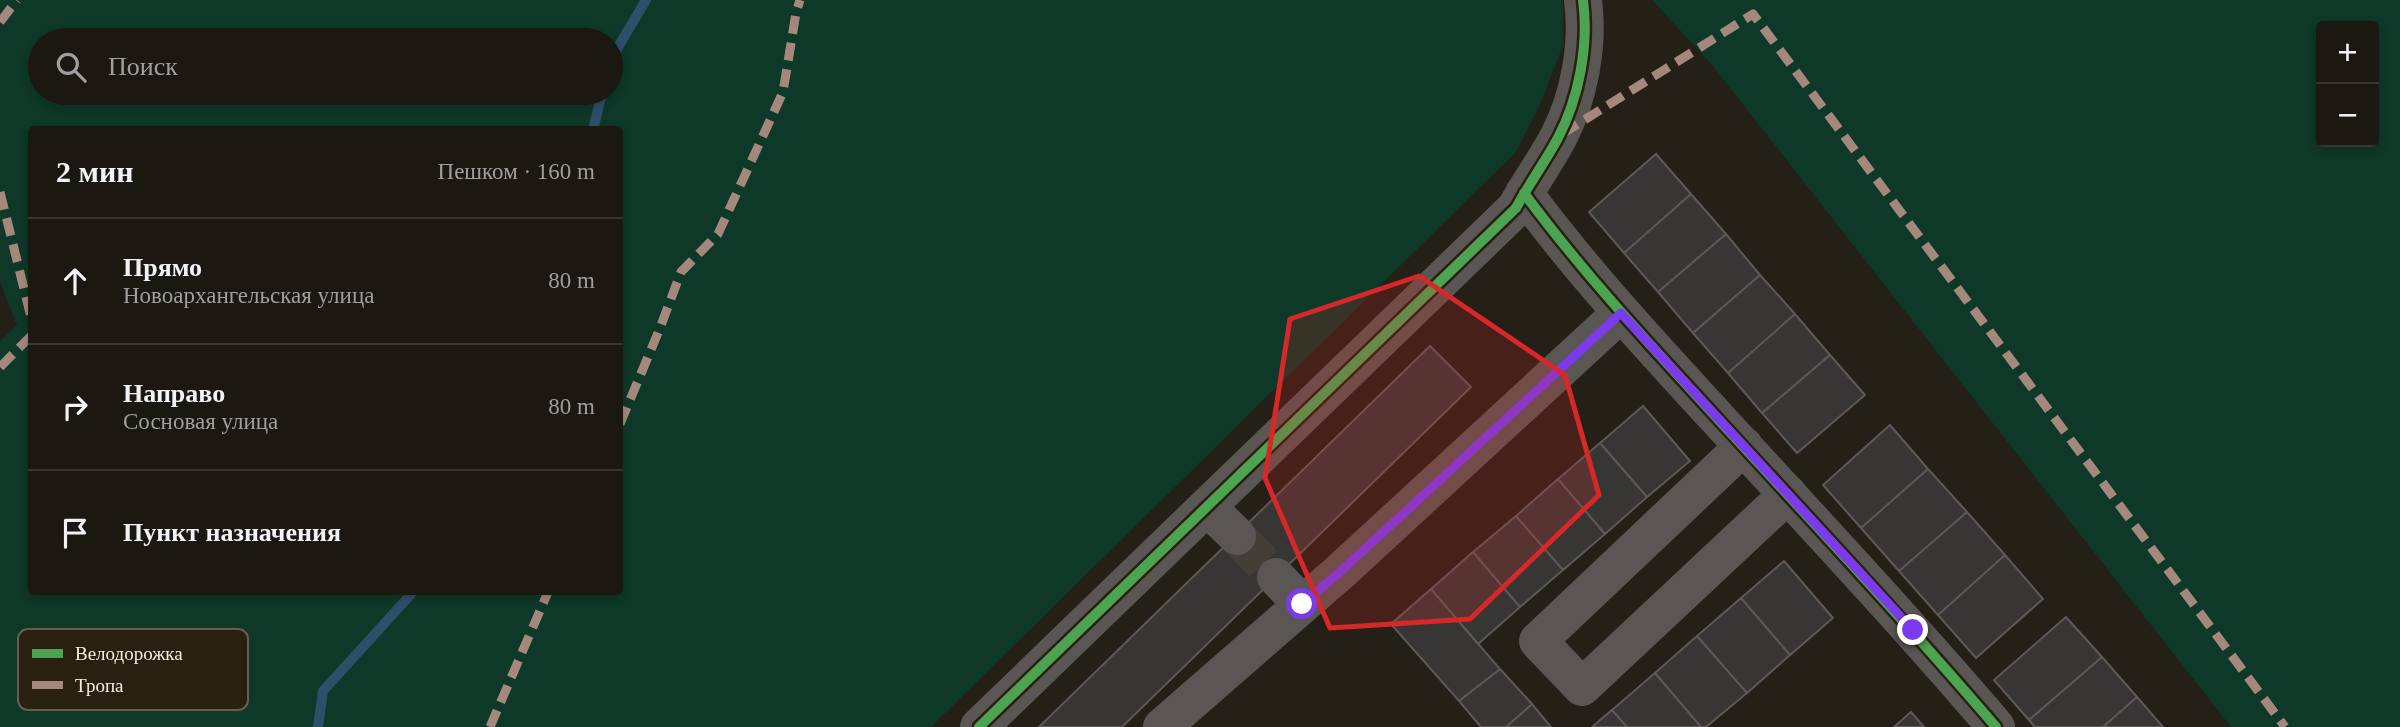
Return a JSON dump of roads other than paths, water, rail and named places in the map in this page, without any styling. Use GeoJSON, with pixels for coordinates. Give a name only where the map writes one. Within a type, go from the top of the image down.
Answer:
{"type":"FeatureCollection","features":[{"type":"Feature","properties":{"kind":"street"},"geometry":{"type":"LineString","coordinates":[[979,727],[1516,208],[1559,136],[1579,81],[1585,15],[1583,0]]}},
{"type":"Feature","properties":{"kind":"street"},"geometry":{"type":"LineString","coordinates":[[1524,193],[1621,313],[1913,630],[1996,727]]}},
{"type":"Feature","properties":{"kind":"street"},"geometry":{"type":"LineString","coordinates":[[1163,727],[1341,571],[1621,313]]}},
{"type":"Feature","properties":{"kind":"street"},"geometry":{"type":"LineString","coordinates":[[1744,446],[1538,641],[1582,687],[1788,494]]}},
{"type":"Feature","properties":{"kind":"street"},"geometry":{"type":"LineString","coordinates":[[1207,507],[1237,536]]}},
{"type":"Feature","properties":{"kind":"street"},"geometry":{"type":"LineString","coordinates":[[1276,577],[1302,604]]}},
{"type":"Feature","properties":{"kind":"waterway"},"geometry":{"type":"LineString","coordinates":[[623,39],[646,0]]}},
{"type":"Feature","properties":{"kind":"waterway"},"geometry":{"type":"LineString","coordinates":[[594,126],[599,105]]}},
{"type":"Feature","properties":{"kind":"waterway"},"geometry":{"type":"LineString","coordinates":[[318,727],[323,691],[410,595]]}},
{"type":"Feature","properties":{"kind":"tunnel"},"geometry":{"type":"LineString","coordinates":[[1237,536],[1276,577]]}}]}
